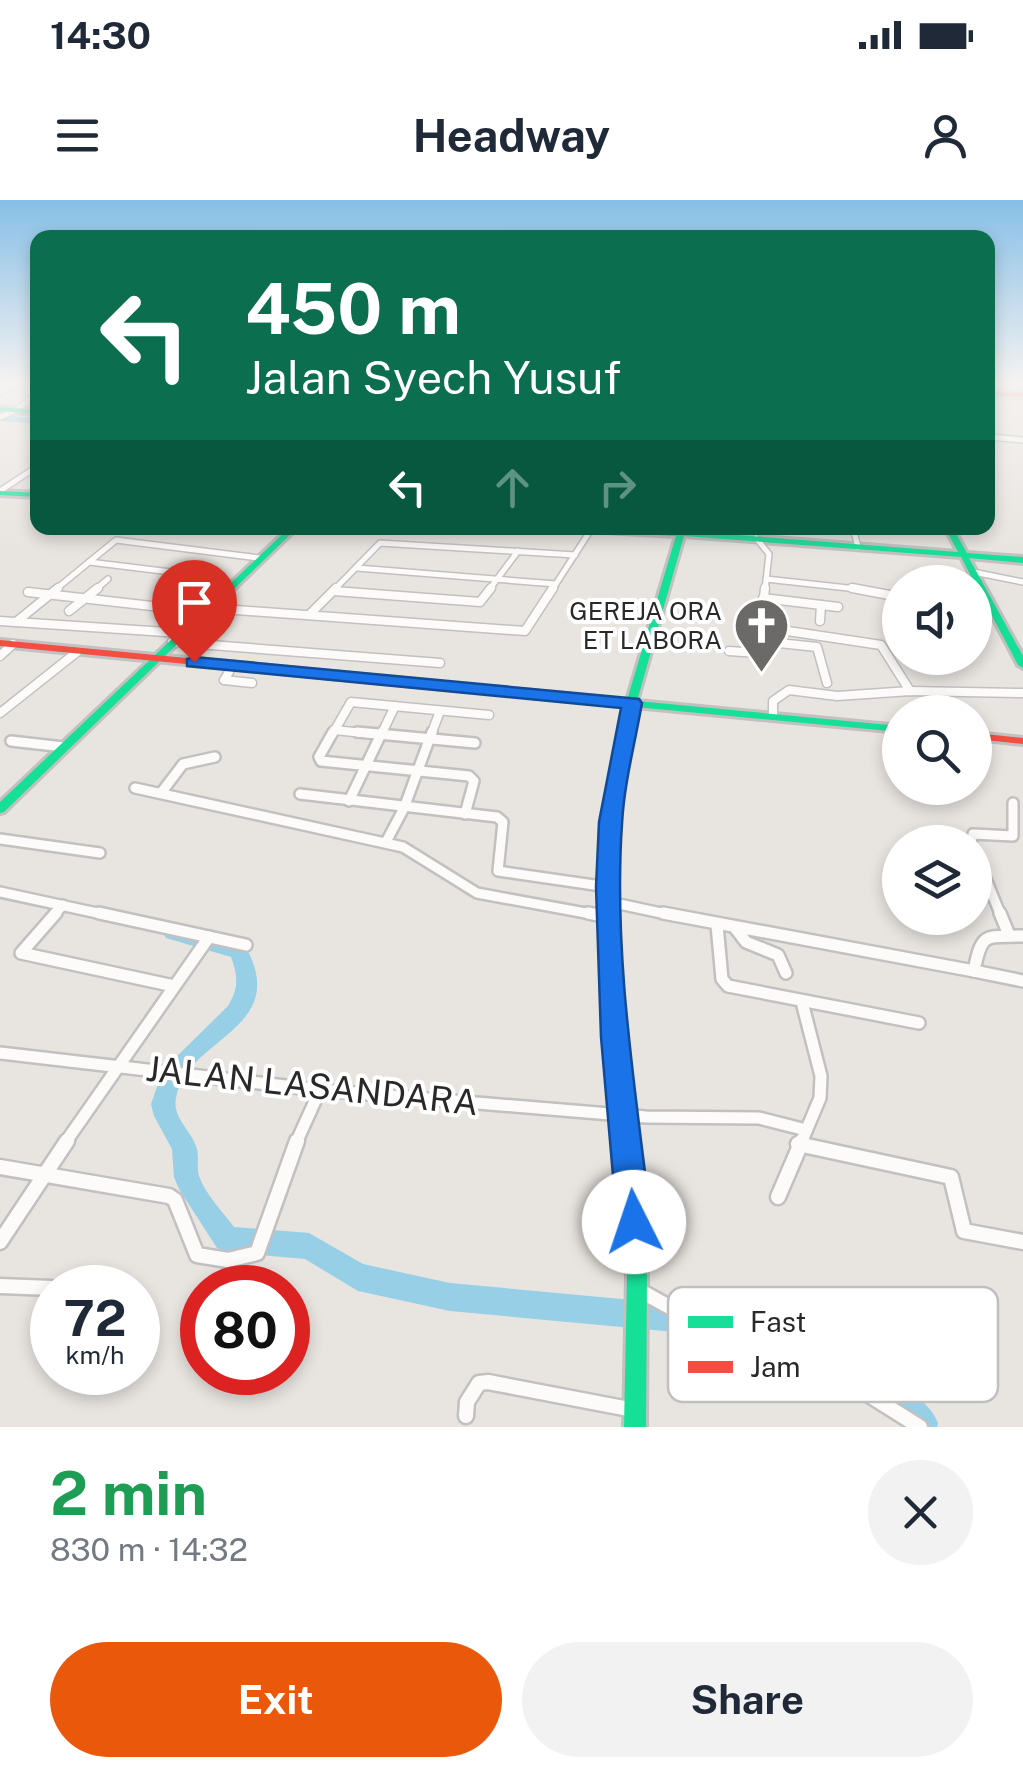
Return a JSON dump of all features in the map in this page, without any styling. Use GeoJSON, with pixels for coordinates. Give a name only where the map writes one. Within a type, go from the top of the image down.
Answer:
{"type":"FeatureCollection","features":[{"type":"Feature","properties":{"kind":"main road"},"geometry":{"type":"LineString","coordinates":[[0,490],[30,494]]}},
{"type":"Feature","properties":{"kind":"main road"},"geometry":{"type":"LineString","coordinates":[[0,809],[285,535]]}},
{"type":"Feature","properties":{"kind":"main road"},"geometry":{"type":"LineString","coordinates":[[635,1418],[639,1291],[615,1037],[608,887],[610,822],[651,624],[679,535]]}},
{"type":"Feature","properties":{"kind":"main road"},"geometry":{"type":"LineString","coordinates":[[728,535],[1023,560]]}},
{"type":"Feature","properties":{"kind":"main road"},"geometry":{"type":"LineString","coordinates":[[955,535],[971,556],[972,565]]}},
{"type":"Feature","properties":{"kind":"main road"},"geometry":{"type":"LineString","coordinates":[[992,607],[1023,665]]}},
{"type":"Feature","properties":{"kind":"main road"},"geometry":{"type":"LineString","coordinates":[[6,644],[882,727]]}},
{"type":"Feature","properties":{"kind":"main road"},"geometry":{"type":"LineString","coordinates":[[992,738],[1023,741]]}},
{"type":"Feature","properties":{"kind":"street"},"geometry":{"type":"LineString","coordinates":[[0,490],[30,469]]}},
{"type":"Feature","properties":{"kind":"street"},"geometry":{"type":"LineString","coordinates":[[28,592],[207,610],[526,631],[588,535]]}},
{"type":"Feature","properties":{"kind":"street"},"geometry":{"type":"LineString","coordinates":[[855,535],[858,547]]}},
{"type":"Feature","properties":{"kind":"street"},"geometry":{"type":"LineString","coordinates":[[729,652],[755,654],[760,641],[769,554],[756,538]]}},
{"type":"Feature","properties":{"kind":"street"},"geometry":{"type":"LineString","coordinates":[[16,622],[113,542],[259,558]]}},
{"type":"Feature","properties":{"kind":"street"},"geometry":{"type":"LineString","coordinates":[[309,615],[382,542],[575,555]]}},
{"type":"Feature","properties":{"kind":"street"},"geometry":{"type":"LineString","coordinates":[[334,591],[477,602],[518,551]]}},
{"type":"Feature","properties":{"kind":"street"},"geometry":{"type":"LineString","coordinates":[[971,556],[980,565]]}},
{"type":"Feature","properties":{"kind":"street"},"geometry":{"type":"LineString","coordinates":[[89,562],[179,573]]}},
{"type":"Feature","properties":{"kind":"street"},"geometry":{"type":"LineString","coordinates":[[357,568],[556,584]]}},
{"type":"Feature","properties":{"kind":"street"},"geometry":{"type":"LineString","coordinates":[[992,576],[1023,582]]}},
{"type":"Feature","properties":{"kind":"street"},"geometry":{"type":"LineString","coordinates":[[70,611],[108,579]]}},
{"type":"Feature","properties":{"kind":"street"},"geometry":{"type":"LineString","coordinates":[[766,580],[882,594]]}},
{"type":"Feature","properties":{"kind":"street"},"geometry":{"type":"LineString","coordinates":[[763,598],[838,608]]}},
{"type":"Feature","properties":{"kind":"street"},"geometry":{"type":"LineString","coordinates":[[820,621],[821,605]]}},
{"type":"Feature","properties":{"kind":"street"},"geometry":{"type":"LineString","coordinates":[[0,621],[440,663]]}},
{"type":"Feature","properties":{"kind":"street"},"geometry":{"type":"LineString","coordinates":[[761,627],[881,644],[910,692]]}},
{"type":"Feature","properties":{"kind":"street"},"geometry":{"type":"LineString","coordinates":[[760,641],[817,647],[827,683]]}},
{"type":"Feature","properties":{"kind":"street"},"geometry":{"type":"LineString","coordinates":[[0,656],[6,644]]}},
{"type":"Feature","properties":{"kind":"street"},"geometry":{"type":"LineString","coordinates":[[0,713],[12,708],[77,652]]}},
{"type":"Feature","properties":{"kind":"street"},"geometry":{"type":"LineString","coordinates":[[232,666],[224,680],[252,683]]}},
{"type":"Feature","properties":{"kind":"street"},"geometry":{"type":"LineString","coordinates":[[774,715],[773,701],[790,690],[837,696],[1023,693]]}},
{"type":"Feature","properties":{"kind":"street"},"geometry":{"type":"LineString","coordinates":[[465,814],[472,777],[319,760],[348,702],[489,715]]}},
{"type":"Feature","properties":{"kind":"street"},"geometry":{"type":"LineString","coordinates":[[350,801],[395,706]]}},
{"type":"Feature","properties":{"kind":"street"},"geometry":{"type":"LineString","coordinates":[[386,842],[404,808],[440,711]]}},
{"type":"Feature","properties":{"kind":"street"},"geometry":{"type":"LineString","coordinates":[[334,730],[475,743]]}},
{"type":"Feature","properties":{"kind":"street"},"geometry":{"type":"LineString","coordinates":[[11,741],[64,747]]}},
{"type":"Feature","properties":{"kind":"street"},"geometry":{"type":"LineString","coordinates":[[161,793],[183,764],[215,757]]}},
{"type":"Feature","properties":{"kind":"street"},"geometry":{"type":"LineString","coordinates":[[136,788],[386,842],[418,852],[458,884],[477,893],[611,918]]}},
{"type":"Feature","properties":{"kind":"street"},"geometry":{"type":"LineString","coordinates":[[300,794],[502,820],[498,870],[608,887]]}},
{"type":"Feature","properties":{"kind":"street"},"geometry":{"type":"LineString","coordinates":[[992,835],[1012,836],[1013,803]]}},
{"type":"Feature","properties":{"kind":"street"},"geometry":{"type":"LineString","coordinates":[[0,839],[100,853]]}},
{"type":"Feature","properties":{"kind":"street"},"geometry":{"type":"LineString","coordinates":[[0,892],[58,909],[246,945]]}},
{"type":"Feature","properties":{"kind":"street"},"geometry":{"type":"LineString","coordinates":[[992,894],[1009,935]]}},
{"type":"Feature","properties":{"kind":"street"},"geometry":{"type":"LineString","coordinates":[[610,902],[736,930],[1023,980]]}},
{"type":"Feature","properties":{"kind":"street"},"geometry":{"type":"LineString","coordinates":[[58,909],[21,953],[174,986]]}},
{"type":"Feature","properties":{"kind":"street"},"geometry":{"type":"LineString","coordinates":[[717,926],[724,984],[803,1006],[846,1006],[919,1023]]}},
{"type":"Feature","properties":{"kind":"street"},"geometry":{"type":"LineString","coordinates":[[736,930],[742,940],[782,958],[786,972]]}},
{"type":"Feature","properties":{"kind":"street"},"geometry":{"type":"LineString","coordinates":[[974,971],[980,942],[992,935],[1023,936]]}},
{"type":"Feature","properties":{"kind":"street"},"geometry":{"type":"LineString","coordinates":[[0,1242],[115,1067],[209,937]]}},
{"type":"Feature","properties":{"kind":"street"},"geometry":{"type":"LineString","coordinates":[[778,1197],[820,1098],[821,1076],[803,1006]]}},
{"type":"Feature","properties":{"kind":"street","name":"JALAN LASANDARA"},"geometry":{"type":"LineString","coordinates":[[0,1053],[320,1090],[624,1115],[759,1118],[802,1137],[951,1177],[964,1231],[1023,1242]]}},
{"type":"Feature","properties":{"kind":"street"},"geometry":{"type":"LineString","coordinates":[[0,1167],[169,1196],[175,1200],[191,1245],[201,1257],[251,1258],[261,1243],[284,1170],[320,1090]]}},
{"type":"Feature","properties":{"kind":"street"},"geometry":{"type":"LineString","coordinates":[[0,1286],[30,1287]]}},
{"type":"Feature","properties":{"kind":"street"},"geometry":{"type":"LineString","coordinates":[[639,1291],[668,1312]]}},
{"type":"Feature","properties":{"kind":"street"},"geometry":{"type":"LineString","coordinates":[[466,1416],[472,1390],[479,1383],[488,1382],[635,1418]]}},
{"type":"Feature","properties":{"kind":"street"},"geometry":{"type":"LineString","coordinates":[[884,1402],[920,1425]]}},
{"type":"Feature","properties":{"kind":"waterway"},"geometry":{"type":"LineString","coordinates":[[173,933],[239,952],[248,975],[246,995],[236,1012],[185,1060],[172,1077],[163,1104],[168,1122],[185,1148],[188,1181],[227,1239],[309,1246],[358,1277],[450,1297],[668,1317]]}},
{"type":"Feature","properties":{"kind":"waterway"},"geometry":{"type":"LineString","coordinates":[[895,1402],[923,1423]]}},
{"type":"Feature","properties":{"kind":"traffic: fast"},"geometry":{"type":"LineString","coordinates":[[0,493],[30,495]]}},
{"type":"Feature","properties":{"kind":"traffic: fast"},"geometry":{"type":"LineString","coordinates":[[0,809],[286,535]]}},
{"type":"Feature","properties":{"kind":"traffic: fast"},"geometry":{"type":"LineString","coordinates":[[635,1427],[637,1277],[611,979],[610,829],[628,714],[680,535]]}},
{"type":"Feature","properties":{"kind":"traffic: fast"},"geometry":{"type":"LineString","coordinates":[[713,535],[1023,560]]}},
{"type":"Feature","properties":{"kind":"traffic: fast"},"geometry":{"type":"LineString","coordinates":[[953,535],[1023,665]]}},
{"type":"Feature","properties":{"kind":"traffic: fast"},"geometry":{"type":"LineString","coordinates":[[373,679],[882,727]]}},
{"type":"Feature","properties":{"kind":"traffic: jam"},"geometry":{"type":"LineString","coordinates":[[0,643],[373,679]]}},
{"type":"Feature","properties":{"kind":"traffic: jam"},"geometry":{"type":"LineString","coordinates":[[992,738],[1023,741]]}},
{"type":"Feature","properties":{"kind":"place","name":"GEREJA ORA ET LABORA"},"geometry":{"type":"Point","coordinates":[761,674]}},
{"type":"Feature","properties":{"kind":"route"},"geometry":{"type":"LineString","coordinates":[[194,662],[632,703],[610,822],[608,887],[615,1037],[634,1222]]}}]}
